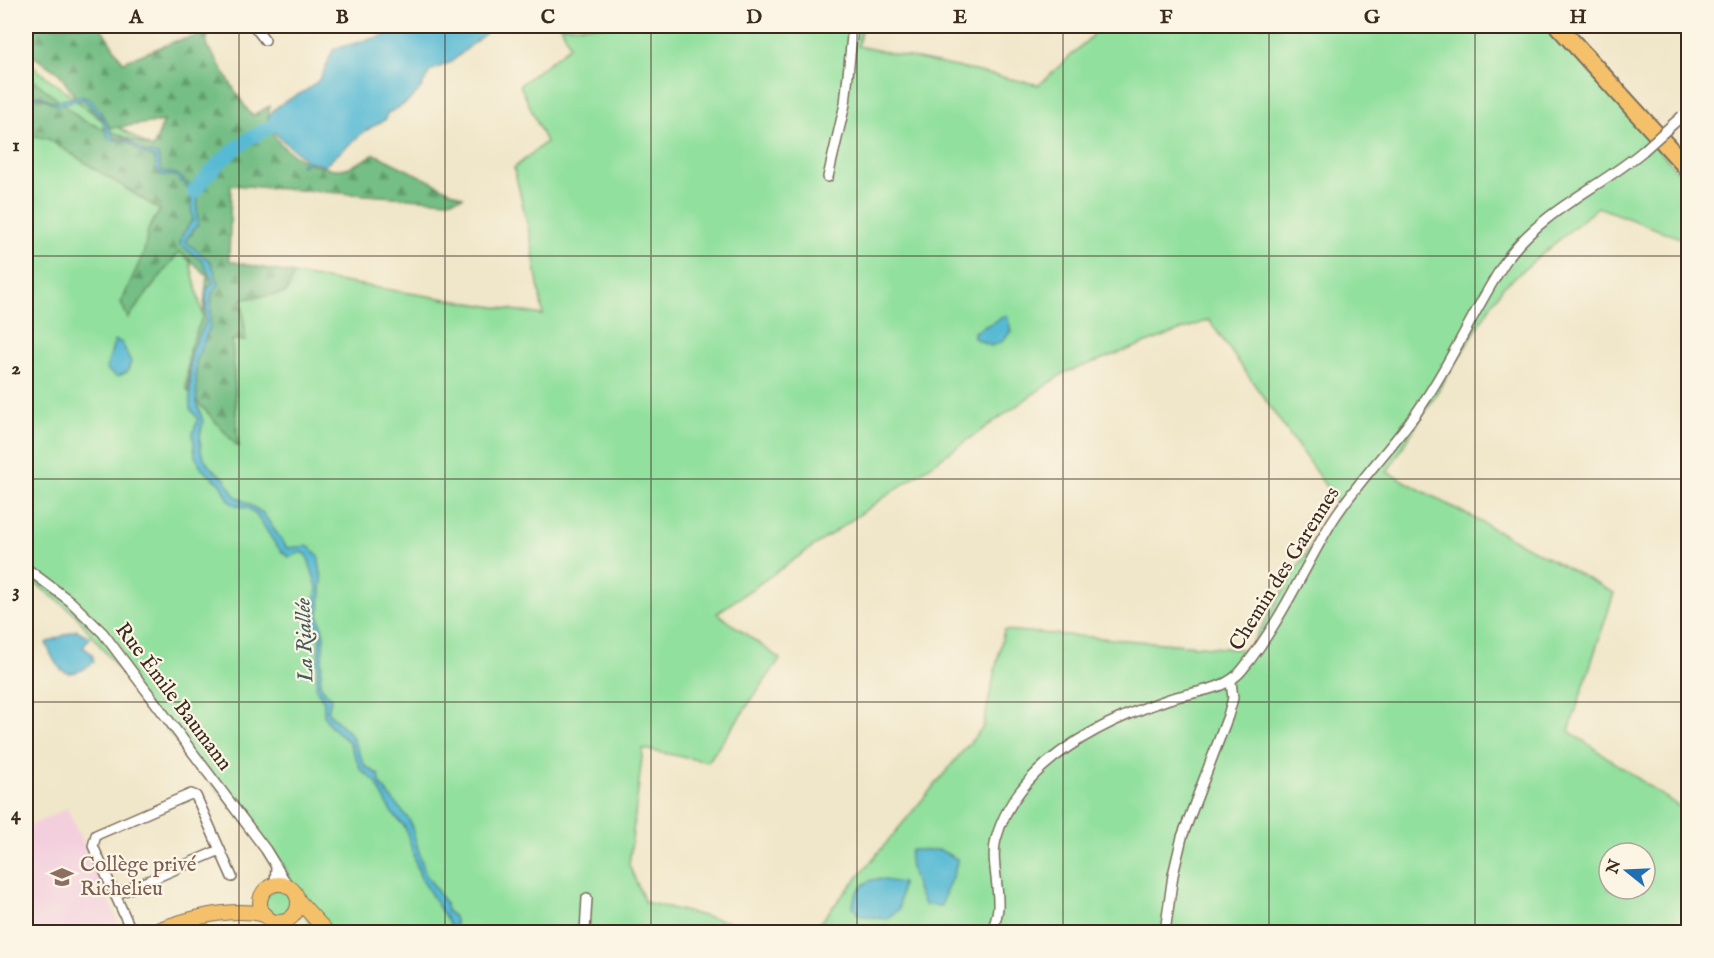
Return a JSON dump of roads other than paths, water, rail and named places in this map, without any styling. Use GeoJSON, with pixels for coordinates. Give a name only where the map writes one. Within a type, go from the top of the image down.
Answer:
{"type":"FeatureCollection","features":[{"type":"Feature","properties":{"kind":"highway"},"geometry":{"type":"LineString","coordinates":[[1558,26],[1689,169]]}},
{"type":"Feature","properties":{"kind":"highway"},"geometry":{"type":"LineString","coordinates":[[1573,26],[1689,153]]}},
{"type":"Feature","properties":{"kind":"main road"},"geometry":{"type":"LineString","coordinates":[[152,933],[238,911],[281,885],[323,927]]}},
{"type":"Feature","properties":{"kind":"main road"},"geometry":{"type":"LineString","coordinates":[[262,896],[261,906],[275,923]]}},
{"type":"Feature","properties":{"kind":"main road"},"geometry":{"type":"LineString","coordinates":[[275,923],[297,910],[298,900]]}},
{"type":"Feature","properties":{"kind":"main road"},"geometry":{"type":"LineString","coordinates":[[238,911],[275,923],[298,916],[323,927]]}},
{"type":"Feature","properties":{"kind":"street"},"geometry":{"type":"LineString","coordinates":[[254,26],[265,40]]}},
{"type":"Feature","properties":{"kind":"street"},"geometry":{"type":"LineString","coordinates":[[828,177],[844,104],[853,26]]}},
{"type":"Feature","properties":{"kind":"street","name":"Chemin des Garennes"},"geometry":{"type":"LineString","coordinates":[[992,933],[999,904],[994,855],[996,839],[1008,809],[1028,782],[1059,753],[1088,734],[1138,710],[1231,682],[1273,628],[1333,521],[1417,412],[1516,246],[1551,215],[1607,180],[1685,112]]}},
{"type":"Feature","properties":{"kind":"street","name":"Rue Émile Baumann"},"geometry":{"type":"LineString","coordinates":[[26,568],[70,601],[103,633],[182,735],[275,864],[281,885]]}},
{"type":"Feature","properties":{"kind":"street"},"geometry":{"type":"LineString","coordinates":[[1166,933],[1176,860],[1228,716],[1233,698],[1231,682]]}},
{"type":"Feature","properties":{"kind":"street"},"geometry":{"type":"LineString","coordinates":[[132,933],[93,846],[93,839],[96,835],[184,795],[196,796],[232,877]]}},
{"type":"Feature","properties":{"kind":"street"},"geometry":{"type":"LineString","coordinates":[[115,895],[220,850]]}},
{"type":"Feature","properties":{"kind":"street"},"geometry":{"type":"LineString","coordinates":[[275,864],[281,885]]}},
{"type":"Feature","properties":{"kind":"street"},"geometry":{"type":"LineString","coordinates":[[585,933],[587,898]]}},
{"type":"Feature","properties":{"kind":"water"},"geometry":{"type":"Polygon","coordinates":[[[449,26],[494,26],[451,62],[430,71],[413,97],[387,113],[386,119],[365,131],[324,166],[309,161],[303,166],[300,165],[306,160],[270,127],[268,118],[273,111],[317,82],[334,49],[412,28],[438,29],[449,26]]]}},
{"type":"Feature","properties":{"kind":"water"},"geometry":{"type":"Polygon","coordinates":[[[26,94],[39,95],[53,102],[80,96],[89,98],[104,117],[114,138],[127,139],[145,152],[158,155],[161,171],[177,174],[184,180],[182,183],[176,176],[161,175],[156,169],[155,158],[143,154],[127,141],[109,140],[102,119],[84,99],[57,105],[41,97],[26,97],[26,94]]]}},
{"type":"Feature","properties":{"kind":"water","name":"La Riallée"},"geometry":{"type":"Polygon","coordinates":[[[186,182],[199,192],[198,224],[185,241],[211,262],[219,284],[212,294],[210,327],[196,362],[197,403],[203,421],[200,437],[201,452],[209,466],[225,479],[234,495],[263,513],[287,548],[308,546],[318,555],[322,580],[319,616],[324,636],[320,685],[331,698],[328,712],[351,735],[365,766],[379,775],[381,785],[410,821],[425,873],[446,904],[447,911],[454,917],[457,932],[454,932],[420,876],[405,827],[392,813],[375,781],[361,770],[349,742],[330,726],[324,716],[324,701],[316,689],[320,634],[313,618],[317,587],[307,555],[302,552],[289,557],[283,553],[250,509],[230,502],[221,484],[203,470],[195,456],[193,433],[198,419],[190,408],[190,362],[192,350],[206,322],[206,290],[213,282],[202,261],[180,244],[182,235],[193,219],[192,192],[185,185],[186,182]]]}},
{"type":"Feature","properties":{"kind":"water"},"geometry":{"type":"Polygon","coordinates":[[[1007,315],[1011,331],[1003,341],[991,346],[974,338],[974,332],[1007,315]]]}},
{"type":"Feature","properties":{"kind":"water"},"geometry":{"type":"Polygon","coordinates":[[[115,340],[122,343],[131,362],[127,372],[117,377],[106,369],[115,340]]]}},
{"type":"Feature","properties":{"kind":"water"},"geometry":{"type":"Polygon","coordinates":[[[76,630],[90,637],[83,647],[92,654],[94,662],[84,669],[69,673],[58,667],[46,643],[76,630]]]}},
{"type":"Feature","properties":{"kind":"water"},"geometry":{"type":"Polygon","coordinates":[[[911,850],[940,850],[957,859],[942,906],[925,905],[922,900],[911,869],[911,850]]]}},
{"type":"Feature","properties":{"kind":"water"},"geometry":{"type":"Polygon","coordinates":[[[878,879],[902,883],[899,909],[886,919],[859,915],[853,907],[860,888],[878,879]]]}},
{"type":"Feature","properties":{"kind":"waterway"},"geometry":{"type":"LineString","coordinates":[[194,192],[228,155],[270,127]]}},
{"type":"Feature","properties":{"kind":"place","name":"Collège privé Richelieu"},"geometry":{"type":"Point","coordinates":[62,877]}}]}
